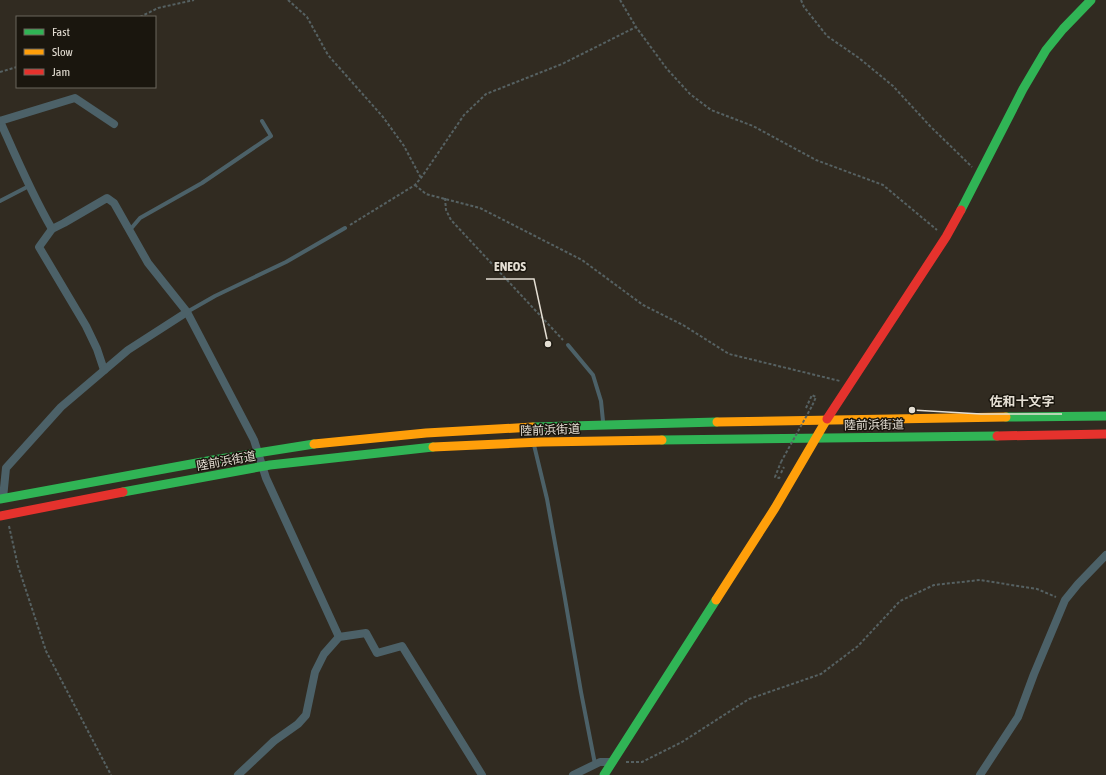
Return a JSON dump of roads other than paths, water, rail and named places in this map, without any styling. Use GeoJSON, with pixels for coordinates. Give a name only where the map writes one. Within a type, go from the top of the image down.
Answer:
{"type":"FeatureCollection","features":[{"type":"Feature","properties":{"kind":"main road"},"geometry":{"type":"LineString","coordinates":[[604,775],[775,508],[828,420],[946,237],[1023,89],[1046,50],[1063,29],[1091,0]]}},
{"type":"Feature","properties":{"kind":"main road","name":"陸前浜街道"},"geometry":{"type":"LineString","coordinates":[[1,499],[258,451],[344,440],[468,430],[828,420],[1106,416]]}},
{"type":"Feature","properties":{"kind":"main road","name":"陸前浜街道"},"geometry":{"type":"LineString","coordinates":[[3,516],[157,485],[262,467],[435,447],[604,438],[818,438],[1106,434]]}},
{"type":"Feature","properties":{"kind":"street"},"geometry":{"type":"LineString","coordinates":[[52,229],[29,186],[0,121],[75,98],[114,124]]}},
{"type":"Feature","properties":{"kind":"street"},"geometry":{"type":"LineString","coordinates":[[104,370],[97,349],[86,326],[39,247],[52,229],[107,198],[114,203],[148,263],[187,312],[254,440],[266,478],[339,637]]}},
{"type":"Feature","properties":{"kind":"street"},"geometry":{"type":"LineString","coordinates":[[1,499],[6,468],[61,407],[128,350],[187,312]]}},
{"type":"Feature","properties":{"kind":"street"},"geometry":{"type":"LineString","coordinates":[[980,775],[1018,717],[1065,600],[1106,555]]}},
{"type":"Feature","properties":{"kind":"street"},"geometry":{"type":"LineString","coordinates":[[238,775],[274,741],[298,724],[306,715],[315,672],[324,654],[339,637],[366,633],[377,653],[402,646],[482,775]]}},
{"type":"Feature","properties":{"kind":"street"},"geometry":{"type":"LineString","coordinates":[[573,775],[600,762],[612,762]]}},
{"type":"Feature","properties":{"kind":"lane"},"geometry":{"type":"LineString","coordinates":[[129,231],[140,218],[202,183],[271,136],[262,121]]}},
{"type":"Feature","properties":{"kind":"lane"},"geometry":{"type":"LineString","coordinates":[[0,201],[29,186]]}},
{"type":"Feature","properties":{"kind":"lane"},"geometry":{"type":"LineString","coordinates":[[187,312],[214,296],[286,262],[345,228]]}},
{"type":"Feature","properties":{"kind":"lane"},"geometry":{"type":"LineString","coordinates":[[568,345],[593,375],[601,401],[604,427]]}},
{"type":"Feature","properties":{"kind":"lane"},"geometry":{"type":"LineString","coordinates":[[533,442],[547,499],[595,764]]}},
{"type":"Feature","properties":{"kind":"place","name":"ENEOS"},"geometry":{"type":"Point","coordinates":[548,344]}},
{"type":"Feature","properties":{"kind":"place","name":"佐和十文字"},"geometry":{"type":"Point","coordinates":[912,410]}}]}
